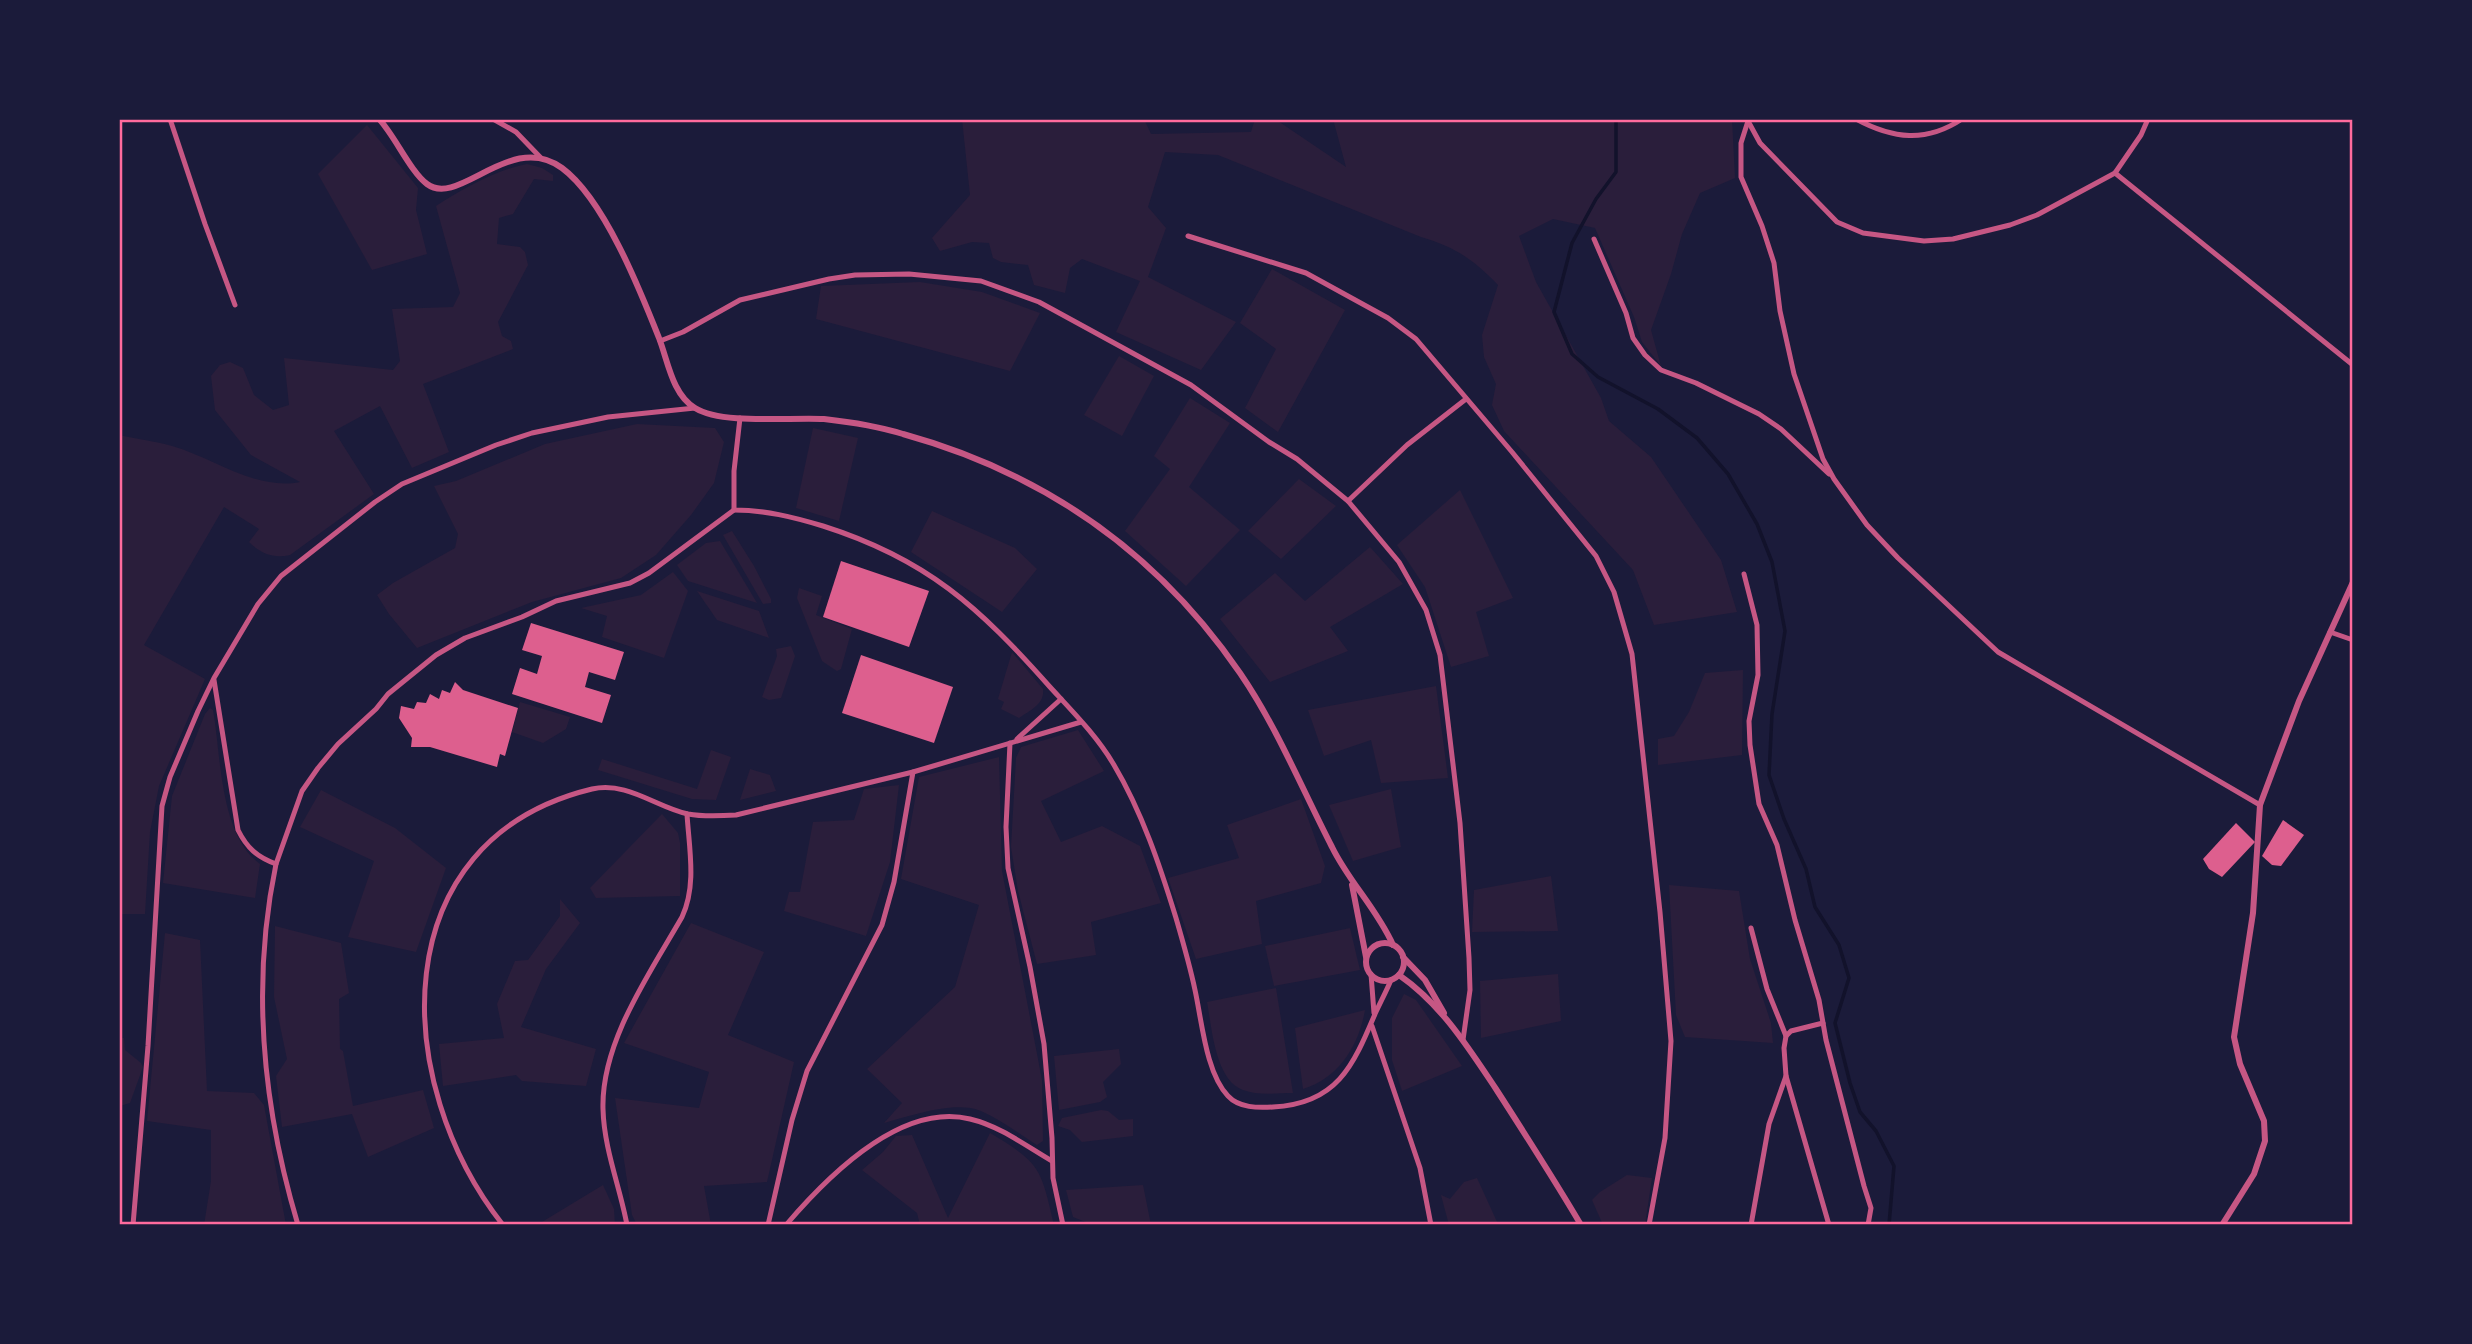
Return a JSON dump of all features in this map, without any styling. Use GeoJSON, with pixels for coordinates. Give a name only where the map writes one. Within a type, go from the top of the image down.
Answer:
{"type":"FeatureCollection","features":[{"type":"Feature","properties":{"kind":"street"},"geometry":{"type":"LineString","coordinates":[[170,119],[235,305]]}},
{"type":"Feature","properties":{"kind":"street"},"geometry":{"type":"LineString","coordinates":[[379,119],[422,179],[433,187],[452,186],[513,159],[541,158]]}},
{"type":"Feature","properties":{"kind":"street"},"geometry":{"type":"LineString","coordinates":[[493,119],[516,132],[541,158],[563,169],[597,209],[633,277],[679,392],[695,408],[710,414],[740,418],[803,418],[848,422],[922,439],[1019,477],[1060,499],[1090,519],[1161,580],[1209,633],[1240,673],[1277,736],[1352,883],[1376,912],[1393,945],[1425,980],[1448,1021]]}},
{"type":"Feature","properties":{"kind":"street"},"geometry":{"type":"LineString","coordinates":[[1856,119],[1886,133],[1912,138],[1941,131],[1962,119]]}},
{"type":"Feature","properties":{"kind":"street"},"geometry":{"type":"LineString","coordinates":[[1747,120],[1760,143],[1837,222],[1881,237],[1924,241],[1953,239],[2037,215],[2115,173],[2141,135],[2148,119]]}},
{"type":"Feature","properties":{"kind":"street"},"geometry":{"type":"LineString","coordinates":[[1747,120],[1741,143],[1741,177],[1774,262],[1780,311],[1794,374],[1816,441],[1834,479]]}},
{"type":"Feature","properties":{"kind":"street"},"geometry":{"type":"LineString","coordinates":[[2115,173],[2353,365]]}},
{"type":"Feature","properties":{"kind":"street"},"geometry":{"type":"LineString","coordinates":[[1188,236],[1294,269],[1358,300],[1416,339],[1596,556],[1614,592],[1632,654],[1671,1041],[1665,1138],[1649,1225]]}},
{"type":"Feature","properties":{"kind":"street"},"geometry":{"type":"LineString","coordinates":[[1594,239],[1626,313],[1633,338],[1645,355],[1661,370],[1696,383],[1759,414],[1781,429],[1834,479],[1874,533],[1998,652],[2260,805]]}},
{"type":"Feature","properties":{"kind":"street"},"geometry":{"type":"LineString","coordinates":[[660,341],[683,332],[740,299],[829,279],[855,275],[909,274],[981,281],[1039,302],[1191,385],[1305,465],[1348,501],[1399,562],[1426,610],[1440,655],[1460,823],[1469,958],[1470,990],[1462,1040]]}},
{"type":"Feature","properties":{"kind":"street"},"geometry":{"type":"LineString","coordinates":[[1348,501],[1407,445],[1466,399]]}},
{"type":"Feature","properties":{"kind":"street"},"geometry":{"type":"LineString","coordinates":[[133,1225],[148,1046],[162,806],[170,776],[214,678],[258,604],[281,576],[402,484],[532,433],[608,417],[695,408]]}},
{"type":"Feature","properties":{"kind":"street"},"geometry":{"type":"LineString","coordinates":[[734,510],[734,471],[740,418]]}},
{"type":"Feature","properties":{"kind":"street"},"geometry":{"type":"LineString","coordinates":[[298,1225],[275,1138],[263,1035],[266,928],[276,864],[302,791],[338,744],[376,709],[388,694],[436,655],[465,638],[556,601],[630,583],[649,573],[734,510],[759,510],[829,528],[872,543],[922,568],[987,620],[1081,722],[1112,761],[1148,836],[1179,928],[1216,1079],[1230,1099],[1243,1105],[1269,1108],[1295,1105],[1321,1096],[1347,1073],[1372,1026],[1391,980]]}},
{"type":"Feature","properties":{"kind":"street"},"geometry":{"type":"LineString","coordinates":[[1744,574],[1757,625],[1758,676],[1749,721],[1759,804],[1777,845],[1795,920],[1819,1000],[1871,1208],[1868,1225]]}},
{"type":"Feature","properties":{"kind":"street"},"geometry":{"type":"LineString","coordinates":[[2222,1225],[2254,1174],[2265,1141],[2264,1121],[2240,1064],[2234,1037],[2253,913],[2260,805],[2299,701],[2353,582]]}},
{"type":"Feature","properties":{"kind":"street"},"geometry":{"type":"LineString","coordinates":[[2330,632],[2353,640]]}},
{"type":"Feature","properties":{"kind":"street"},"geometry":{"type":"LineString","coordinates":[[214,678],[238,830],[254,854],[276,864]]}},
{"type":"Feature","properties":{"kind":"street"},"geometry":{"type":"LineString","coordinates":[[1061,699],[1013,742],[1006,816],[1008,868],[1044,1044],[1054,1186],[1063,1225]]}},
{"type":"Feature","properties":{"kind":"street"},"geometry":{"type":"LineString","coordinates":[[503,1225],[478,1191],[461,1159],[441,1106],[429,1061],[423,1011],[423,985],[430,948],[443,907],[456,882],[489,844],[519,820],[565,798],[593,789],[611,787],[688,814],[718,816],[753,812],[913,772],[1081,722]]}},
{"type":"Feature","properties":{"kind":"street"},"geometry":{"type":"LineString","coordinates":[[768,1225],[792,1120],[807,1071],[873,943],[888,906],[913,772]]}},
{"type":"Feature","properties":{"kind":"street"},"geometry":{"type":"LineString","coordinates":[[627,1225],[605,1132],[604,1090],[609,1065],[625,1019],[690,900],[688,814]]}},
{"type":"Feature","properties":{"kind":"street"},"geometry":{"type":"LineString","coordinates":[[1352,883],[1371,974],[1375,1014]]}},
{"type":"Feature","properties":{"kind":"street"},"geometry":{"type":"LineString","coordinates":[[1751,928],[1767,989],[1786,1037],[1786,1076],[1829,1225]]}},
{"type":"Feature","properties":{"kind":"street"},"geometry":{"type":"LineString","coordinates":[[1367,959],[1375,947],[1393,945]]}},
{"type":"Feature","properties":{"kind":"street"},"geometry":{"type":"LineString","coordinates":[[1371,974],[1380,980],[1391,980],[1403,970],[1403,957]]}},
{"type":"Feature","properties":{"kind":"street"},"geometry":{"type":"LineString","coordinates":[[1399,975],[1419,990],[1462,1040],[1528,1137],[1581,1225]]}},
{"type":"Feature","properties":{"kind":"street"},"geometry":{"type":"LineString","coordinates":[[1786,1037],[1791,1031],[1823,1023]]}},
{"type":"Feature","properties":{"kind":"street"},"geometry":{"type":"LineString","coordinates":[[1372,1026],[1420,1168],[1431,1225]]}},
{"type":"Feature","properties":{"kind":"street"},"geometry":{"type":"LineString","coordinates":[[1751,1225],[1769,1124],[1786,1076]]}},
{"type":"Feature","properties":{"kind":"street"},"geometry":{"type":"LineString","coordinates":[[786,1225],[821,1186],[865,1150],[897,1129],[922,1121],[953,1116],[972,1119],[1000,1131],[1052,1161]]}},
{"type":"Feature","properties":{"kind":"shaded area"},"geometry":{"type":"Polygon","coordinates":[[[962,119],[1144,119],[1151,134],[1251,132],[1255,119],[1275,119],[1346,167],[1333,119],[1732,119],[1735,178],[1700,193],[1682,234],[1651,330],[1661,366],[1642,342],[1634,317],[1595,228],[1553,219],[1519,236],[1536,282],[1601,398],[1609,421],[1651,457],[1721,560],[1737,612],[1654,625],[1633,570],[1504,431],[1492,405],[1496,384],[1484,357],[1482,335],[1498,285],[1463,255],[1218,155],[1165,152],[1148,207],[1166,228],[1148,277],[1236,322],[1201,370],[1116,332],[1140,281],[1082,259],[1070,268],[1065,293],[1034,285],[1028,265],[1001,262],[993,258],[989,243],[972,242],[940,251],[932,238],[970,195],[962,119]]]}},
{"type":"Feature","properties":{"kind":"shaded area"},"geometry":{"type":"Polygon","coordinates":[[[367,125],[418,188],[416,210],[427,254],[372,270],[318,174],[367,125]]]}},
{"type":"Feature","properties":{"kind":"shaded area"},"geometry":{"type":"Polygon","coordinates":[[[527,164],[542,168],[553,175],[553,181],[534,179],[513,214],[499,218],[497,244],[520,247],[525,252],[528,265],[498,322],[502,336],[511,341],[513,349],[423,384],[449,452],[412,468],[380,406],[334,431],[374,494],[290,555],[284,556],[267,554],[253,546],[249,542],[259,529],[224,507],[144,645],[205,679],[159,786],[150,832],[145,914],[119,914],[119,435],[188,451],[251,478],[284,484],[300,482],[251,455],[215,410],[211,376],[220,365],[230,362],[243,368],[254,395],[273,410],[289,405],[284,358],[393,370],[400,361],[392,309],[453,307],[460,293],[436,206],[491,175],[527,164]]]}},
{"type":"Feature","properties":{"kind":"shaded area"},"geometry":{"type":"Polygon","coordinates":[[[1272,269],[1345,310],[1278,432],[1245,408],[1276,349],[1240,323],[1272,269]]]}},
{"type":"Feature","properties":{"kind":"shaded area"},"geometry":{"type":"Polygon","coordinates":[[[920,282],[982,292],[1040,313],[1010,371],[816,319],[821,286],[920,282]]]}},
{"type":"Feature","properties":{"kind":"shaded area"},"geometry":{"type":"Polygon","coordinates":[[[1119,356],[1154,376],[1122,436],[1084,415],[1119,356]]]}},
{"type":"Feature","properties":{"kind":"shaded area"},"geometry":{"type":"Polygon","coordinates":[[[1190,398],[1230,423],[1189,487],[1240,530],[1186,586],[1125,531],[1170,469],[1154,456],[1190,398]]]}},
{"type":"Feature","properties":{"kind":"shaded area"},"geometry":{"type":"Polygon","coordinates":[[[637,424],[715,428],[724,442],[714,483],[691,515],[656,555],[621,578],[532,602],[417,648],[377,595],[455,548],[458,534],[434,486],[456,481],[545,444],[637,424]]]}},
{"type":"Feature","properties":{"kind":"shaded area"},"geometry":{"type":"Polygon","coordinates":[[[813,428],[858,438],[839,521],[796,508],[813,428]]]}},
{"type":"Feature","properties":{"kind":"shaded area"},"geometry":{"type":"Polygon","coordinates":[[[1299,479],[1336,506],[1281,559],[1248,531],[1299,479]]]}},
{"type":"Feature","properties":{"kind":"shaded area"},"geometry":{"type":"Polygon","coordinates":[[[1460,490],[1513,598],[1476,612],[1489,656],[1451,667],[1425,587],[1397,545],[1460,490]]]}},
{"type":"Feature","properties":{"kind":"shaded area"},"geometry":{"type":"Polygon","coordinates":[[[932,511],[1015,548],[1037,569],[1002,612],[911,552],[932,511]]]}},
{"type":"Feature","properties":{"kind":"shaded area"},"geometry":{"type":"Polygon","coordinates":[[[732,531],[754,566],[771,603],[763,604],[723,535],[732,531]]]}},
{"type":"Feature","properties":{"kind":"shaded area"},"geometry":{"type":"Polygon","coordinates":[[[720,541],[757,603],[688,581],[677,565],[706,543],[720,541]]]}},
{"type":"Feature","properties":{"kind":"shaded area"},"geometry":{"type":"Polygon","coordinates":[[[1370,547],[1403,584],[1330,627],[1348,651],[1270,682],[1220,619],[1275,573],[1305,601],[1370,547]]]}},
{"type":"Feature","properties":{"kind":"shaded area"},"geometry":{"type":"Polygon","coordinates":[[[673,572],[688,591],[664,658],[602,637],[607,616],[581,608],[641,595],[673,572]]]}},
{"type":"Feature","properties":{"kind":"shaded area"},"geometry":{"type":"Polygon","coordinates":[[[799,588],[822,596],[816,615],[852,629],[841,669],[837,671],[822,661],[797,598],[799,588]]]}},
{"type":"Feature","properties":{"kind":"shaded area"},"geometry":{"type":"Polygon","coordinates":[[[697,591],[759,611],[769,638],[717,620],[697,591]]]}},
{"type":"Feature","properties":{"kind":"shaded area"},"geometry":{"type":"Polygon","coordinates":[[[791,646],[795,656],[781,698],[769,700],[762,697],[777,656],[776,649],[791,646]]]}},
{"type":"Feature","properties":{"kind":"shaded area"},"geometry":{"type":"Polygon","coordinates":[[[1012,652],[1043,689],[1039,703],[1019,718],[1001,709],[1004,702],[998,699],[1012,652]]]}},
{"type":"Feature","properties":{"kind":"shaded area"},"geometry":{"type":"Polygon","coordinates":[[[1743,670],[1742,755],[1658,765],[1658,739],[1674,736],[1689,712],[1705,673],[1743,670]]]}},
{"type":"Feature","properties":{"kind":"shaded area"},"geometry":{"type":"Polygon","coordinates":[[[1436,686],[1448,778],[1381,783],[1371,740],[1324,756],[1308,710],[1436,686]]]}},
{"type":"Feature","properties":{"kind":"shaded area"},"geometry":{"type":"Polygon","coordinates":[[[520,702],[570,717],[566,729],[543,743],[512,732],[520,702]]]}},
{"type":"Feature","properties":{"kind":"shaded area"},"geometry":{"type":"Polygon","coordinates":[[[210,708],[213,710],[221,775],[230,817],[247,851],[260,864],[255,898],[163,883],[172,796],[205,714],[210,708]]]}},
{"type":"Feature","properties":{"kind":"shaded area"},"geometry":{"type":"Polygon","coordinates":[[[1078,730],[1104,771],[1041,801],[1061,842],[1102,826],[1140,846],[1161,903],[1091,922],[1096,955],[1037,964],[1018,891],[1011,847],[1016,758],[1021,747],[1078,730]]]}},
{"type":"Feature","properties":{"kind":"shaded area"},"geometry":{"type":"Polygon","coordinates":[[[711,750],[731,757],[716,800],[692,799],[598,770],[602,759],[697,789],[711,750]]]}},
{"type":"Feature","properties":{"kind":"shaded area"},"geometry":{"type":"Polygon","coordinates":[[[999,757],[1002,871],[1042,1080],[1043,1141],[1037,1145],[995,1118],[970,1108],[932,1110],[884,1123],[902,1103],[867,1069],[955,987],[979,905],[901,879],[919,777],[999,757]]]}},
{"type":"Feature","properties":{"kind":"shaded area"},"geometry":{"type":"Polygon","coordinates":[[[750,769],[770,775],[776,791],[740,800],[750,769]]]}},
{"type":"Feature","properties":{"kind":"shaded area"},"geometry":{"type":"Polygon","coordinates":[[[899,785],[890,862],[866,936],[784,911],[789,892],[800,892],[813,822],[854,820],[864,789],[899,785]]]}},
{"type":"Feature","properties":{"kind":"shaded area"},"geometry":{"type":"Polygon","coordinates":[[[1391,789],[1401,847],[1353,861],[1329,805],[1391,789]]]}},
{"type":"Feature","properties":{"kind":"shaded area"},"geometry":{"type":"Polygon","coordinates":[[[321,790],[395,828],[446,868],[416,952],[348,937],[374,861],[300,827],[321,790]]]}},
{"type":"Feature","properties":{"kind":"shaded area"},"geometry":{"type":"Polygon","coordinates":[[[1301,799],[1325,866],[1321,883],[1256,901],[1262,944],[1196,959],[1168,878],[1239,858],[1227,825],[1301,799]]]}},
{"type":"Feature","properties":{"kind":"shaded area"},"geometry":{"type":"Polygon","coordinates":[[[662,814],[678,833],[680,896],[596,898],[590,888],[662,814]]]}},
{"type":"Feature","properties":{"kind":"shaded area"},"geometry":{"type":"Polygon","coordinates":[[[1551,876],[1558,931],[1472,932],[1474,890],[1551,876]]]}},
{"type":"Feature","properties":{"kind":"shaded area"},"geometry":{"type":"Polygon","coordinates":[[[1669,885],[1739,891],[1750,959],[1771,1023],[1773,1043],[1685,1037],[1676,1015],[1669,885]]]}},
{"type":"Feature","properties":{"kind":"shaded area"},"geometry":{"type":"Polygon","coordinates":[[[560,899],[580,923],[546,969],[521,1027],[596,1049],[586,1086],[522,1081],[516,1075],[443,1086],[439,1044],[504,1038],[497,1004],[515,961],[528,960],[560,916],[560,899]]]}},
{"type":"Feature","properties":{"kind":"shaded area"},"geometry":{"type":"Polygon","coordinates":[[[691,923],[764,952],[728,1035],[794,1062],[767,1182],[704,1186],[711,1225],[637,1225],[632,1215],[615,1098],[699,1108],[709,1072],[624,1043],[691,923]]]}},
{"type":"Feature","properties":{"kind":"shaded area"},"geometry":{"type":"Polygon","coordinates":[[[275,926],[341,943],[349,993],[339,999],[340,1049],[343,1051],[353,1106],[423,1090],[434,1128],[368,1157],[352,1114],[282,1127],[276,1076],[287,1059],[274,997],[275,926]]]}},
{"type":"Feature","properties":{"kind":"shaded area"},"geometry":{"type":"Polygon","coordinates":[[[1350,928],[1360,970],[1274,986],[1265,946],[1350,928]]]}},
{"type":"Feature","properties":{"kind":"shaded area"},"geometry":{"type":"Polygon","coordinates":[[[165,933],[200,940],[207,1091],[254,1093],[264,1105],[286,1225],[204,1225],[211,1181],[211,1130],[147,1121],[165,933]]]}},
{"type":"Feature","properties":{"kind":"shaded area"},"geometry":{"type":"Polygon","coordinates":[[[1558,974],[1561,1021],[1481,1038],[1480,981],[1558,974]]]}},
{"type":"Feature","properties":{"kind":"shaded area"},"geometry":{"type":"Polygon","coordinates":[[[1276,988],[1293,1093],[1249,1092],[1226,1076],[1216,1052],[1207,1002],[1276,988]]]}},
{"type":"Feature","properties":{"kind":"shaded area"},"geometry":{"type":"Polygon","coordinates":[[[1404,994],[1416,1000],[1462,1066],[1402,1091],[1392,1060],[1392,1018],[1404,994]]]}},
{"type":"Feature","properties":{"kind":"shaded area"},"geometry":{"type":"Polygon","coordinates":[[[1365,1010],[1358,1036],[1345,1058],[1327,1077],[1303,1089],[1295,1028],[1365,1010]]]}},
{"type":"Feature","properties":{"kind":"shaded area"},"geometry":{"type":"Polygon","coordinates":[[[119,1038],[124,1038],[125,1050],[143,1067],[130,1103],[120,1106],[119,1038]]]}},
{"type":"Feature","properties":{"kind":"shaded area"},"geometry":{"type":"Polygon","coordinates":[[[1119,1049],[1121,1064],[1103,1082],[1107,1097],[1100,1102],[1059,1110],[1054,1056],[1119,1049]]]}},
{"type":"Feature","properties":{"kind":"shaded area"},"geometry":{"type":"Polygon","coordinates":[[[1108,1111],[1119,1120],[1133,1119],[1133,1136],[1082,1142],[1070,1130],[1058,1126],[1062,1118],[1108,1111]]]}},
{"type":"Feature","properties":{"kind":"shaded area"},"geometry":{"type":"Polygon","coordinates":[[[990,1133],[1020,1152],[1036,1169],[1046,1191],[1054,1225],[920,1225],[917,1213],[862,1170],[883,1152],[896,1136],[912,1135],[948,1218],[990,1133]]]}},
{"type":"Feature","properties":{"kind":"shaded area"},"geometry":{"type":"Polygon","coordinates":[[[1627,1175],[1652,1178],[1645,1225],[1603,1225],[1592,1200],[1627,1175]]]}},
{"type":"Feature","properties":{"kind":"shaded area"},"geometry":{"type":"Polygon","coordinates":[[[1477,1178],[1498,1224],[1449,1225],[1441,1195],[1450,1199],[1464,1182],[1477,1178]]]}},
{"type":"Feature","properties":{"kind":"shaded area"},"geometry":{"type":"Polygon","coordinates":[[[603,1185],[614,1209],[615,1225],[537,1225],[603,1185]]]}},
{"type":"Feature","properties":{"kind":"shaded area"},"geometry":{"type":"Polygon","coordinates":[[[1143,1185],[1151,1225],[1093,1225],[1073,1217],[1066,1190],[1143,1185]]]}},
{"type":"Feature","properties":{"kind":"building"},"geometry":{"type":"Polygon","coordinates":[[[841,561],[929,591],[909,647],[823,617],[841,561]]]}},
{"type":"Feature","properties":{"kind":"building"},"geometry":{"type":"Polygon","coordinates":[[[531,623],[624,652],[615,680],[589,672],[585,687],[611,695],[602,723],[512,694],[520,668],[537,674],[542,656],[522,650],[531,623]]]}},
{"type":"Feature","properties":{"kind":"building"},"geometry":{"type":"Polygon","coordinates":[[[861,655],[953,687],[934,743],[842,713],[861,655]]]}},
{"type":"Feature","properties":{"kind":"building"},"geometry":{"type":"Polygon","coordinates":[[[455,682],[463,690],[518,708],[505,756],[500,754],[497,767],[430,747],[411,747],[412,738],[399,718],[401,706],[414,709],[417,702],[426,703],[430,694],[439,699],[442,690],[450,693],[455,682]]]}},
{"type":"Feature","properties":{"kind":"building"},"geometry":{"type":"Polygon","coordinates":[[[2283,820],[2304,835],[2281,866],[2272,865],[2262,856],[2283,820]]]}},
{"type":"Feature","properties":{"kind":"building"},"geometry":{"type":"Polygon","coordinates":[[[2236,823],[2255,842],[2222,877],[2209,869],[2203,859],[2236,823]]]}},
{"type":"Feature","properties":{"kind":"waterway"},"geometry":{"type":"LineString","coordinates":[[1616,119],[1616,172],[1596,199],[1572,243],[1554,312],[1572,354],[1598,377],[1658,409],[1697,438],[1728,474],[1757,524],[1772,562],[1785,631],[1772,714],[1769,775],[1784,819],[1806,869],[1815,907],[1839,945],[1849,978],[1835,1023],[1860,1112],[1876,1131],[1894,1166],[1889,1225]]}}]}
